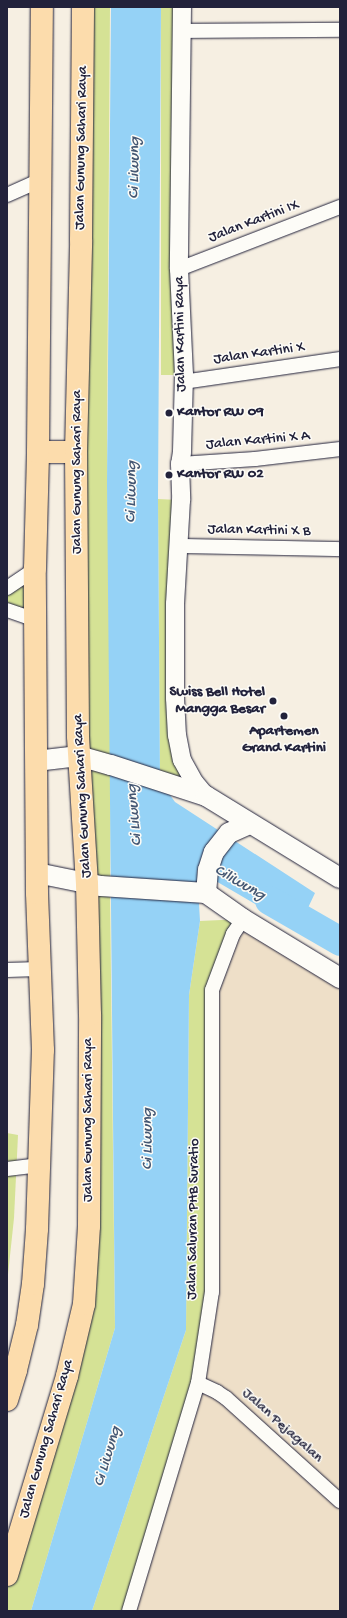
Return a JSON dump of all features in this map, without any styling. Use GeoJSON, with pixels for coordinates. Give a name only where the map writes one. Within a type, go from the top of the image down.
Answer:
{"type":"FeatureCollection","features":[{"type":"Feature","properties":{"kind":"main road"},"geometry":{"type":"LineString","coordinates":[[7,1400],[27,1325],[33,1284],[40,1165],[43,1050],[39,969],[37,873],[35,570],[38,452],[42,7]]}},
{"type":"Feature","properties":{"kind":"main road","name":"Jalan Gunung Sahari Raya"},"geometry":{"type":"LineString","coordinates":[[7,1574],[67,1376],[84,1304],[89,1226],[90,1015],[94,885],[76,452],[81,248],[83,7]]}},
{"type":"Feature","properties":{"kind":"main road"},"geometry":{"type":"LineString","coordinates":[[38,452],[76,452]]}},
{"type":"Feature","properties":{"kind":"main road"},"geometry":{"type":"LineString","coordinates":[[36,761],[88,758],[206,796],[249,824],[340,878]]}},
{"type":"Feature","properties":{"kind":"main road"},"geometry":{"type":"LineString","coordinates":[[210,893],[214,852],[229,833],[249,824]]}},
{"type":"Feature","properties":{"kind":"main road"},"geometry":{"type":"LineString","coordinates":[[37,873],[94,885],[210,893],[243,919],[340,978]]}},
{"type":"Feature","properties":{"kind":"street","name":"Jalan Kartini Raya"},"geometry":{"type":"LineString","coordinates":[[182,7],[180,269],[183,382],[182,452],[180,464],[181,500],[175,612],[177,735],[182,760],[188,772],[206,796]]}},
{"type":"Feature","properties":{"kind":"street"},"geometry":{"type":"LineString","coordinates":[[182,30],[340,30]]}},
{"type":"Feature","properties":{"kind":"street"},"geometry":{"type":"LineString","coordinates":[[7,195],[40,180]]}},
{"type":"Feature","properties":{"kind":"street","name":"Jalan Kartini IX"},"geometry":{"type":"LineString","coordinates":[[180,269],[340,207]]}},
{"type":"Feature","properties":{"kind":"street","name":"Jalan Kartini X"},"geometry":{"type":"LineString","coordinates":[[183,382],[340,359]]}},
{"type":"Feature","properties":{"kind":"street","name":"Jalan Kartini X A"},"geometry":{"type":"LineString","coordinates":[[180,464],[255,459],[340,449]]}},
{"type":"Feature","properties":{"kind":"street","name":"Jalan Kartini X B"},"geometry":{"type":"LineString","coordinates":[[178,546],[340,549]]}},
{"type":"Feature","properties":{"kind":"street"},"geometry":{"type":"LineString","coordinates":[[7,588],[35,570]]}},
{"type":"Feature","properties":{"kind":"street"},"geometry":{"type":"LineString","coordinates":[[7,610],[36,620]]}},
{"type":"Feature","properties":{"kind":"street","name":"Jalan Saluran PHB Suratio"},"geometry":{"type":"LineString","coordinates":[[128,1611],[198,1383],[212,1292],[212,990],[233,934],[243,919]]}},
{"type":"Feature","properties":{"kind":"street"},"geometry":{"type":"LineString","coordinates":[[7,970],[39,969]]}},
{"type":"Feature","properties":{"kind":"street"},"geometry":{"type":"LineString","coordinates":[[7,1169],[40,1165]]}},
{"type":"Feature","properties":{"kind":"street","name":"Jalan Pejagalan"},"geometry":{"type":"LineString","coordinates":[[198,1383],[226,1398],[340,1501]]}},
{"type":"Feature","properties":{"kind":"shaded area"},"geometry":{"type":"Polygon","coordinates":[[[243,919],[340,979],[340,1611],[128,1611],[198,1383],[212,990],[243,919]]]}},
{"type":"Feature","properties":{"kind":"green space"},"geometry":{"type":"Polygon","coordinates":[[[83,7],[110,7],[107,436],[115,1328],[31,1611],[7,1611],[7,1575],[84,1304],[83,7]]]}},
{"type":"Feature","properties":{"kind":"green space"},"geometry":{"type":"Polygon","coordinates":[[[161,7],[183,7],[183,375],[161,375],[161,7]]]}},
{"type":"Feature","properties":{"kind":"green space"},"geometry":{"type":"Polygon","coordinates":[[[158,499],[179,500],[177,735],[195,783],[160,781],[158,499]]]}},
{"type":"Feature","properties":{"kind":"green space"},"geometry":{"type":"Polygon","coordinates":[[[35,569],[36,620],[7,610],[7,588],[35,569]]]}},
{"type":"Feature","properties":{"kind":"green space"},"geometry":{"type":"Polygon","coordinates":[[[243,919],[212,990],[212,1292],[198,1383],[128,1611],[92,1611],[186,1330],[189,995],[200,921],[243,919]]]}},
{"type":"Feature","properties":{"kind":"green space"},"geometry":{"type":"Polygon","coordinates":[[[7,1133],[18,1135],[14,1218],[7,1284],[7,1133]]]}},
{"type":"Feature","properties":{"kind":"water","name":"Ci Liwung"},"geometry":{"type":"Polygon","coordinates":[[[111,7],[161,7],[158,498],[160,781],[175,802],[315,893],[298,929],[197,870],[200,921],[189,995],[186,1330],[92,1611],[31,1611],[115,1328],[107,484],[111,7]]]}},
{"type":"Feature","properties":{"kind":"waterway","name":"Ciliwung"},"geometry":{"type":"LineString","coordinates":[[269,900],[340,941]]}},
{"type":"Feature","properties":{"kind":"place","name":"Kantor RW 09"},"geometry":{"type":"Point","coordinates":[169,413]}},
{"type":"Feature","properties":{"kind":"place","name":"Kantor RW 02"},"geometry":{"type":"Point","coordinates":[169,475]}},
{"type":"Feature","properties":{"kind":"place","name":"Swiss Bell Hotel Mangga Besar"},"geometry":{"type":"Point","coordinates":[273,701]}},
{"type":"Feature","properties":{"kind":"place","name":"Apartemen Grand Kartini"},"geometry":{"type":"Point","coordinates":[284,716]}}]}
